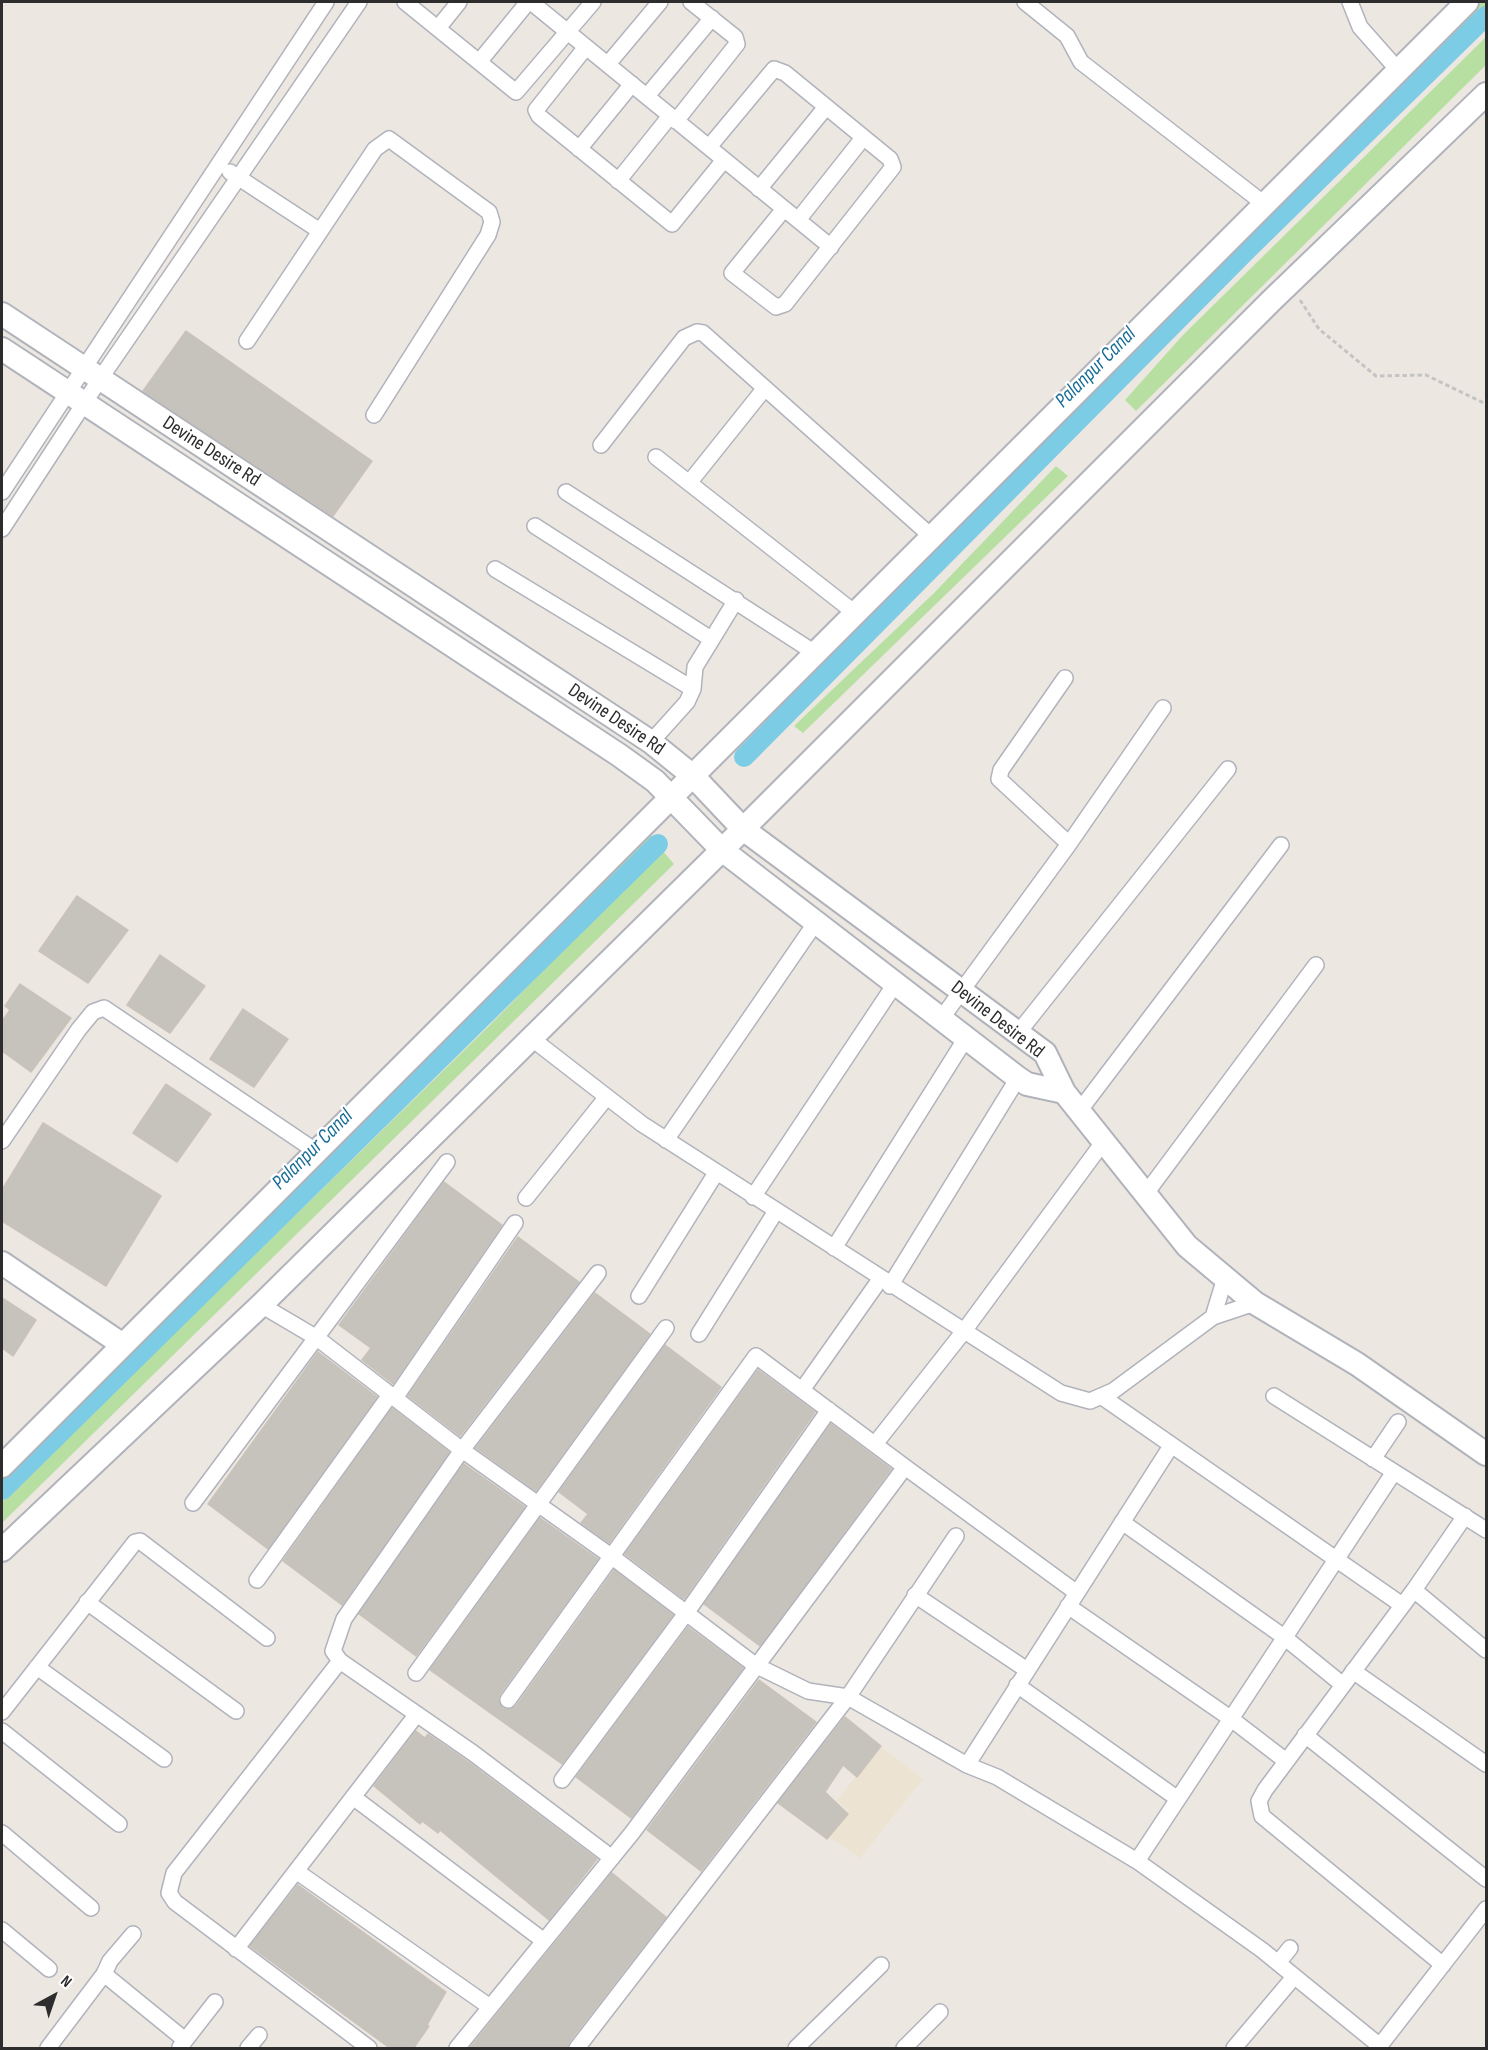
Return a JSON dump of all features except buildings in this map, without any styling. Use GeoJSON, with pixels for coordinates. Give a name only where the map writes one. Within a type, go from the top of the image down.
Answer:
{"type":"FeatureCollection","features":[{"type":"Feature","properties":{"kind":"street"},"geometry":{"type":"LineString","coordinates":[[3,525],[92,374],[142,282],[326,2]]}},
{"type":"Feature","properties":{"kind":"street"},"geometry":{"type":"LineString","coordinates":[[405,2],[516,92],[593,2]]}},
{"type":"Feature","properties":{"kind":"street"},"geometry":{"type":"LineString","coordinates":[[438,28],[459,2]]}},
{"type":"Feature","properties":{"kind":"street"},"geometry":{"type":"LineString","coordinates":[[479,62],[529,2],[831,247]]}},
{"type":"Feature","properties":{"kind":"street"},"geometry":{"type":"LineString","coordinates":[[608,64],[660,2]]}},
{"type":"Feature","properties":{"kind":"street"},"geometry":{"type":"LineString","coordinates":[[618,181],[737,44],[735,37],[691,2]]}},
{"type":"Feature","properties":{"kind":"street"},"geometry":{"type":"LineString","coordinates":[[1025,2],[1067,36],[1081,62],[1263,203]]}},
{"type":"Feature","properties":{"kind":"street"},"geometry":{"type":"LineString","coordinates":[[1350,2],[1360,27],[1398,70]]}},
{"type":"Feature","properties":{"kind":"street"},"geometry":{"type":"LineString","coordinates":[[2,1466],[1263,203],[1467,2]]}},
{"type":"Feature","properties":{"kind":"street"},"geometry":{"type":"LineString","coordinates":[[92,374],[159,293],[354,3]]}},
{"type":"Feature","properties":{"kind":"street"},"geometry":{"type":"LineString","coordinates":[[647,96],[712,18]]}},
{"type":"Feature","properties":{"kind":"street"},"geometry":{"type":"LineString","coordinates":[[586,47],[536,110],[539,116],[618,181],[672,224],[724,160]]}},
{"type":"Feature","properties":{"kind":"street"},"geometry":{"type":"LineString","coordinates":[[709,147],[774,69],[785,73],[890,159],[893,167],[781,307],[771,304],[732,273],[784,209]]}},
{"type":"Feature","properties":{"kind":"street"},"geometry":{"type":"LineString","coordinates":[[579,149],[632,84]]}},
{"type":"Feature","properties":{"kind":"street"},"geometry":{"type":"LineString","coordinates":[[2,1550],[261,1305],[722,850],[1290,283],[1486,94]]}},
{"type":"Feature","properties":{"kind":"street"},"geometry":{"type":"LineString","coordinates":[[759,189],[826,107]]}},
{"type":"Feature","properties":{"kind":"street"},"geometry":{"type":"LineString","coordinates":[[798,220],[863,138]]}},
{"type":"Feature","properties":{"kind":"street"},"geometry":{"type":"LineString","coordinates":[[247,341],[375,149],[389,139],[489,212],[492,222],[488,235],[374,415]]}},
{"type":"Feature","properties":{"kind":"street"},"geometry":{"type":"LineString","coordinates":[[219,165],[320,231]]}},
{"type":"Feature","properties":{"kind":"street"},"geometry":{"type":"LineString","coordinates":[[142,282],[159,293]]}},
{"type":"Feature","properties":{"kind":"street","name":"Devine Desire Rd"},"geometry":{"type":"LineString","coordinates":[[2,314],[651,742],[693,776],[743,829],[1045,1053],[1064,1092]]}},
{"type":"Feature","properties":{"kind":"street"},"geometry":{"type":"LineString","coordinates":[[601,445],[684,338],[697,332],[703,333],[932,536]]}},
{"type":"Feature","properties":{"kind":"street","name":"Devine Desire Rd"},"geometry":{"type":"LineString","coordinates":[[2,349],[619,754],[672,797],[722,850],[1018,1078],[1027,1084],[1064,1092]]}},
{"type":"Feature","properties":{"kind":"street"},"geometry":{"type":"LineString","coordinates":[[688,483],[765,388]]}},
{"type":"Feature","properties":{"kind":"street"},"geometry":{"type":"LineString","coordinates":[[2,492],[76,398]]}},
{"type":"Feature","properties":{"kind":"street"},"geometry":{"type":"LineString","coordinates":[[656,457],[855,614]]}},
{"type":"Feature","properties":{"kind":"street"},"geometry":{"type":"LineString","coordinates":[[566,492],[815,653]]}},
{"type":"Feature","properties":{"kind":"street"},"geometry":{"type":"LineString","coordinates":[[535,526],[711,639]]}},
{"type":"Feature","properties":{"kind":"street"},"geometry":{"type":"LineString","coordinates":[[495,569],[693,689]]}},
{"type":"Feature","properties":{"kind":"street"},"geometry":{"type":"LineString","coordinates":[[651,742],[687,702],[693,689],[695,667],[736,600]]}},
{"type":"Feature","properties":{"kind":"street"},"geometry":{"type":"LineString","coordinates":[[1065,678],[1001,770],[999,778],[1069,844]]}},
{"type":"Feature","properties":{"kind":"street"},"geometry":{"type":"LineString","coordinates":[[941,1019],[1069,844],[1163,708]]}},
{"type":"Feature","properties":{"kind":"street"},"geometry":{"type":"LineString","coordinates":[[1018,1033],[1228,769]]}},
{"type":"Feature","properties":{"kind":"street"},"geometry":{"type":"LineString","coordinates":[[1080,1110],[1281,845]]}},
{"type":"Feature","properties":{"kind":"street"},"geometry":{"type":"LineString","coordinates":[[666,1140],[816,922]]}},
{"type":"Feature","properties":{"kind":"street"},"geometry":{"type":"LineString","coordinates":[[1144,1196],[1316,965]]}},
{"type":"Feature","properties":{"kind":"street"},"geometry":{"type":"LineString","coordinates":[[753,1197],[895,984]]}},
{"type":"Feature","properties":{"kind":"street"},"geometry":{"type":"LineString","coordinates":[[2,1141],[79,1029],[93,1012],[104,1008],[317,1152]]}},
{"type":"Feature","properties":{"kind":"street"},"geometry":{"type":"LineString","coordinates":[[531,1038],[606,1098],[666,1140],[1061,1393],[1090,1401],[1113,1391],[1213,1317],[1255,1303]]}},
{"type":"Feature","properties":{"kind":"street"},"geometry":{"type":"LineString","coordinates":[[834,1248],[966,1038]]}},
{"type":"Feature","properties":{"kind":"street"},"geometry":{"type":"LineString","coordinates":[[802,1390],[885,1282],[1018,1078]]}},
{"type":"Feature","properties":{"kind":"street"},"geometry":{"type":"LineString","coordinates":[[1064,1092],[1104,1141],[1144,1196],[1187,1246],[1255,1303],[1357,1364],[1486,1454]]}},
{"type":"Feature","properties":{"kind":"street"},"geometry":{"type":"LineString","coordinates":[[526,1198],[606,1098]]}},
{"type":"Feature","properties":{"kind":"street"},"geometry":{"type":"LineString","coordinates":[[874,1443],[964,1331],[1104,1141]]}},
{"type":"Feature","properties":{"kind":"street"},"geometry":{"type":"LineString","coordinates":[[193,1503],[447,1162]]}},
{"type":"Feature","properties":{"kind":"street"},"geometry":{"type":"LineString","coordinates":[[639,1296],[716,1173]]}},
{"type":"Feature","properties":{"kind":"street"},"geometry":{"type":"LineString","coordinates":[[699,1334],[776,1211]]}},
{"type":"Feature","properties":{"kind":"street"},"geometry":{"type":"LineString","coordinates":[[256,1580],[392,1396],[515,1223]]}},
{"type":"Feature","properties":{"kind":"street"},"geometry":{"type":"LineString","coordinates":[[2,1263],[123,1345]]}},
{"type":"Feature","properties":{"kind":"street"},"geometry":{"type":"LineString","coordinates":[[598,1273],[462,1450],[344,1619],[333,1651],[340,1661],[417,1714],[612,1858]]}},
{"type":"Feature","properties":{"kind":"street"},"geometry":{"type":"LineString","coordinates":[[1213,1317],[1225,1278]]}},
{"type":"Feature","properties":{"kind":"street"},"geometry":{"type":"LineString","coordinates":[[261,1305],[317,1338],[462,1450],[538,1502],[755,1665],[808,1691],[848,1697],[967,1765],[998,1777],[1137,1861],[1278,1963],[1379,2048],[1486,1909]]}},
{"type":"Feature","properties":{"kind":"street"},"geometry":{"type":"LineString","coordinates":[[416,1673],[666,1328]]}},
{"type":"Feature","properties":{"kind":"street"},"geometry":{"type":"LineString","coordinates":[[508,1700],[756,1356],[874,1443],[1072,1600],[1286,1761]]}},
{"type":"Feature","properties":{"kind":"street"},"geometry":{"type":"LineString","coordinates":[[1101,1396],[1402,1605]]}},
{"type":"Feature","properties":{"kind":"street"},"geometry":{"type":"LineString","coordinates":[[1274,1396],[1486,1530]]}},
{"type":"Feature","properties":{"kind":"street"},"geometry":{"type":"LineString","coordinates":[[562,1780],[687,1612],[829,1410]]}},
{"type":"Feature","properties":{"kind":"street"},"geometry":{"type":"LineString","coordinates":[[1373,1459],[1398,1422]]}},
{"type":"Feature","properties":{"kind":"street"},"geometry":{"type":"LineString","coordinates":[[967,1765],[1171,1446]]}},
{"type":"Feature","properties":{"kind":"street"},"geometry":{"type":"LineString","coordinates":[[457,2049],[612,1858],[905,1467]]}},
{"type":"Feature","properties":{"kind":"street"},"geometry":{"type":"LineString","coordinates":[[1137,1861],[1334,1559],[1394,1472]]}},
{"type":"Feature","properties":{"kind":"street"},"geometry":{"type":"LineString","coordinates":[[1443,1965],[1262,1816],[1259,1801],[1305,1735],[1414,1590],[1465,1516]]}},
{"type":"Feature","properties":{"kind":"street"},"geometry":{"type":"LineString","coordinates":[[1122,1522],[1284,1637],[1342,1685]]}},
{"type":"Feature","properties":{"kind":"street"},"geometry":{"type":"LineString","coordinates":[[577,2049],[848,1697],[956,1536]]}},
{"type":"Feature","properties":{"kind":"street"},"geometry":{"type":"LineString","coordinates":[[2,1712],[129,1547],[140,1541],[267,1638]]}},
{"type":"Feature","properties":{"kind":"street"},"geometry":{"type":"LineString","coordinates":[[1414,1590],[1486,1650]]}},
{"type":"Feature","properties":{"kind":"street"},"geometry":{"type":"LineString","coordinates":[[915,1595],[1027,1670]]}},
{"type":"Feature","properties":{"kind":"street"},"geometry":{"type":"LineString","coordinates":[[87,1602],[236,1711]]}},
{"type":"Feature","properties":{"kind":"street"},"geometry":{"type":"LineString","coordinates":[[340,1661],[181,1864],[169,1883],[169,1893],[175,1902],[369,2049]]}},
{"type":"Feature","properties":{"kind":"street"},"geometry":{"type":"LineString","coordinates":[[37,1667],[164,1759]]}},
{"type":"Feature","properties":{"kind":"street"},"geometry":{"type":"LineString","coordinates":[[1353,1671],[1486,1764]]}},
{"type":"Feature","properties":{"kind":"street"},"geometry":{"type":"LineString","coordinates":[[1017,1685],[1178,1799]]}},
{"type":"Feature","properties":{"kind":"street"},"geometry":{"type":"LineString","coordinates":[[236,1949],[417,1714]]}},
{"type":"Feature","properties":{"kind":"street"},"geometry":{"type":"LineString","coordinates":[[2,1731],[118,1824]]}},
{"type":"Feature","properties":{"kind":"street"},"geometry":{"type":"LineString","coordinates":[[1305,1735],[1486,1879]]}},
{"type":"Feature","properties":{"kind":"street"},"geometry":{"type":"LineString","coordinates":[[353,1797],[544,1941]]}},
{"type":"Feature","properties":{"kind":"street"},"geometry":{"type":"LineString","coordinates":[[2,1833],[91,1908]]}},
{"type":"Feature","properties":{"kind":"street"},"geometry":{"type":"LineString","coordinates":[[296,1871],[490,2007]]}},
{"type":"Feature","properties":{"kind":"street"},"geometry":{"type":"LineString","coordinates":[[2,1930],[50,1969]]}},
{"type":"Feature","properties":{"kind":"street"},"geometry":{"type":"LineString","coordinates":[[55,2046],[104,1974],[110,1961],[133,1934]]}},
{"type":"Feature","properties":{"kind":"street"},"geometry":{"type":"LineString","coordinates":[[1278,1963],[1290,1948]]}},
{"type":"Feature","properties":{"kind":"street"},"geometry":{"type":"LineString","coordinates":[[796,2049],[881,1965]]}},
{"type":"Feature","properties":{"kind":"street"},"geometry":{"type":"LineString","coordinates":[[104,1974],[182,2044],[215,2002]]}},
{"type":"Feature","properties":{"kind":"street"},"geometry":{"type":"LineString","coordinates":[[1234,2049],[1294,1977]]}},
{"type":"Feature","properties":{"kind":"street"},"geometry":{"type":"LineString","coordinates":[[904,2049],[940,2012]]}},
{"type":"Feature","properties":{"kind":"street"},"geometry":{"type":"LineString","coordinates":[[248,2049],[259,2035]]}},
{"type":"Feature","properties":{"kind":"path"},"geometry":{"type":"LineString","coordinates":[[1290,283],[1319,329],[1376,376],[1426,375],[1486,405]]}},
{"type":"Feature","properties":{"kind":"shaded area"},"geometry":{"type":"Polygon","coordinates":[[[880,1746],[923,1779],[860,1858],[829,1837],[848,1811],[837,1800],[880,1746]]]}},
{"type":"Feature","properties":{"kind":"green space"},"geometry":{"type":"Polygon","coordinates":[[[1475,2],[1486,2],[1486,9],[1102,388],[1092,380],[1475,2]]]}},
{"type":"Feature","properties":{"kind":"green space"},"geometry":{"type":"Polygon","coordinates":[[[1486,37],[1486,65],[1136,411],[1125,400],[1183,335],[1486,37]]]}},
{"type":"Feature","properties":{"kind":"green space"},"geometry":{"type":"Polygon","coordinates":[[[1073,402],[1078,409],[768,722],[762,716],[1073,402]]]}},
{"type":"Feature","properties":{"kind":"green space"},"geometry":{"type":"Polygon","coordinates":[[[1056,466],[1068,476],[803,733],[794,726],[934,593],[1056,466]]]}},
{"type":"Feature","properties":{"kind":"green space"},"geometry":{"type":"Polygon","coordinates":[[[648,833],[654,838],[125,1356],[648,833]]]}},
{"type":"Feature","properties":{"kind":"green space"},"geometry":{"type":"Polygon","coordinates":[[[662,850],[674,864],[2,1523],[2,1502],[490,1025],[662,850]]]}},
{"type":"Feature","properties":{"kind":"waterway","name":"Palanpur Canal"},"geometry":{"type":"LineString","coordinates":[[744,757],[1248,249],[1486,16]]}},
{"type":"Feature","properties":{"kind":"waterway","name":"Palanpur Canal"},"geometry":{"type":"LineString","coordinates":[[2,1490],[658,844]]}}]}
